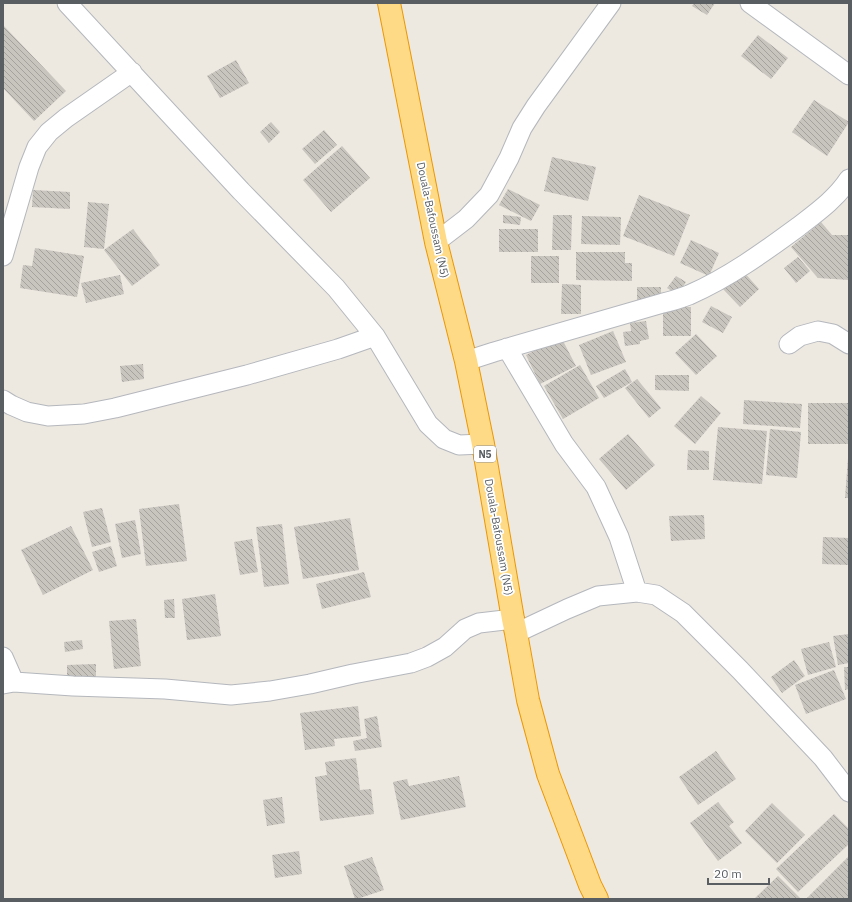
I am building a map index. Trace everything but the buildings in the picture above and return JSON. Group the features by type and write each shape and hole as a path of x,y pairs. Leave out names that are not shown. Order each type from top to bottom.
{"highway":[{"name":"Douala-Bafoussam (N5)","path":"389,3 436,242 466,361 483,444 528,700 548,774 590,885 597,899"}],"street":[{"path":"68,3 242,191 336,288 375,336 428,424 444,439 459,445 483,444"},
{"path":"436,242 466,219 489,195 509,158 522,128 536,106 611,3"},
{"path":"750,3 849,75"},
{"path":"3,256 29,167 37,147 49,132 66,118 132,72"},
{"path":"466,361 663,303 700,289 754,258 781,240 818,212 843,188 849,179"},
{"path":"789,344 800,336 818,331 833,334 849,344"},
{"path":"3,400 27,412 48,416 84,414 115,408 247,375 338,349 375,336"},
{"path":"507,348 564,444 596,487 619,537 637,592"},
{"path":"3,657 9,683 165,689 231,695 270,691 310,684 411,663 427,657 445,647 465,628 479,624 514,626 567,609 598,596 637,592 656,595 683,613 740,670 823,758 849,792"}]}
